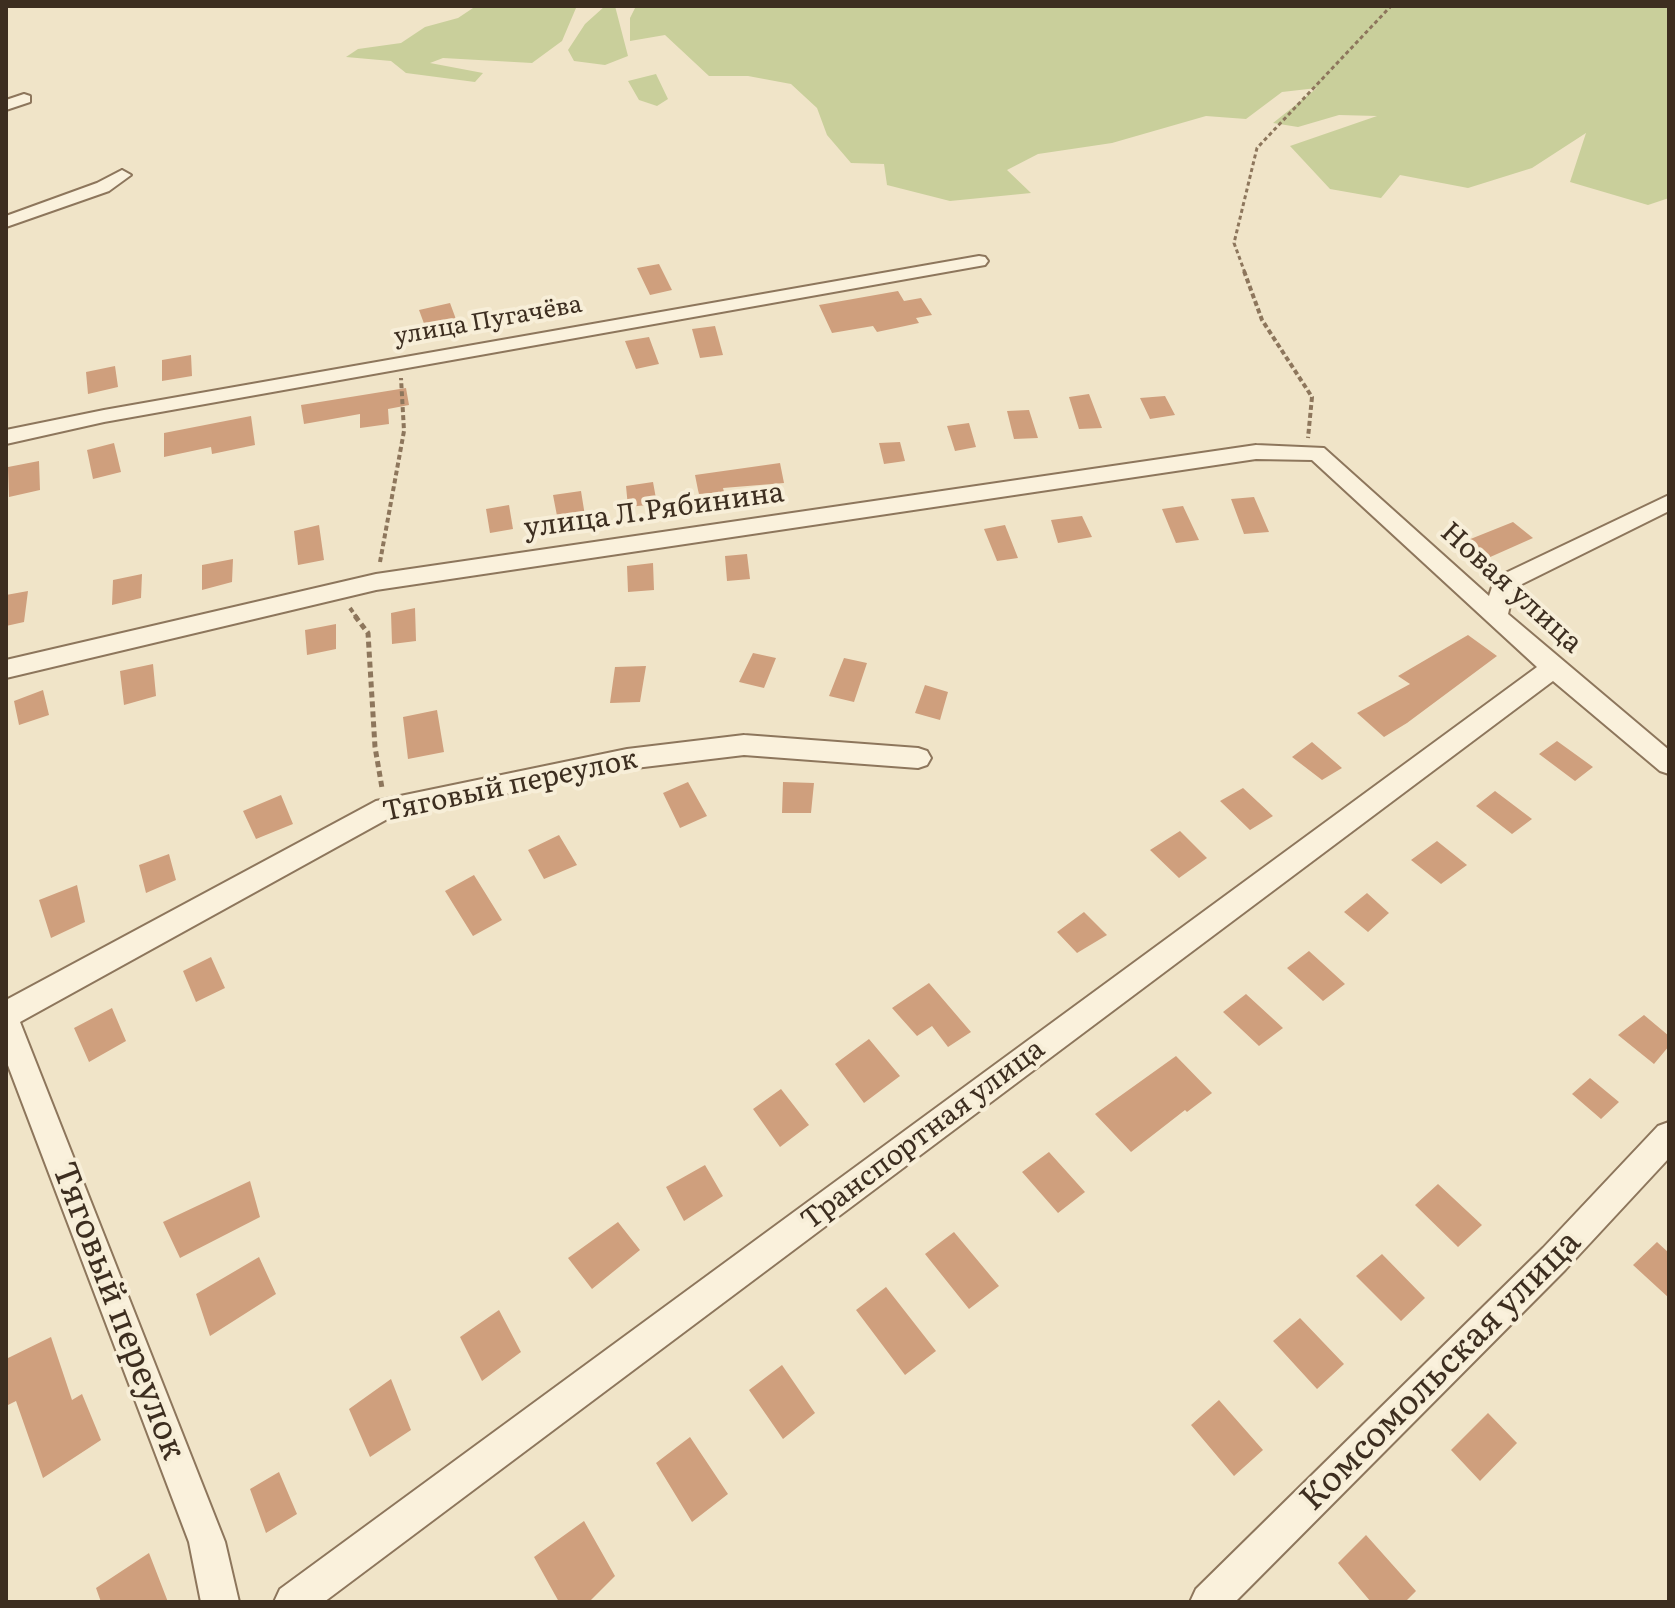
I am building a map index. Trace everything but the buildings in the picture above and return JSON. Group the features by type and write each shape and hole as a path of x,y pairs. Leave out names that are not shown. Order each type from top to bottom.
{"street":[{"path":"6,105 24,99"},
{"path":"6,222 91,192 122,175"},
{"name":"улица Пугачёва","path":"6,437 104,416 979,261"},
{"name":"улица Л.Рябинина","path":"6,669 376,582 1256,452 1312,452"},
{"name":"Новая улица","path":"1312,452 1553,668 1669,764"},
{"path":"1496,617 1503,584 1669,502"},
{"name":"Транспортная улица","path":"293,1602 1553,668"},
{"name":"Тяговый переулок","path":"6,1015 385,808 627,759 744,745 918,758"},
{"name":"Тяговый переулок","path":"6,1022 207,1542 220,1602"},
{"name":"Комсомольская улица","path":"1209,1602 1543,1270 1669,1136"}],"path":[{"path":"1312,452 1312,397 1262,320 1234,243 1257,148 1391,6"},
{"path":"376,582 404,431 401,363"},
{"path":"336,592 368,633 375,747 385,808"}],"green space":[{"path":"476,6 576,8 562,41 532,63 443,58 430,63 483,73 475,82 406,73 391,61 346,57 358,49 401,43 425,27 458,18"},
{"path":"605,6 615,6 628,56 605,65 574,61 568,50 585,24"},
{"path":"636,6 1669,6 1669,198 1648,205 1570,182 1586,133 1532,168 1468,188 1400,175 1381,198 1330,189 1290,146 1377,116 1339,115 1298,127 1273,123 1317,88 1282,92 1246,119 1206,116 1112,143 1038,154 1007,170 1031,193 950,201 887,185 884,164 851,163 827,135 817,108 791,84 748,76 709,76 665,35 630,41 630,18"},
{"path":"656,74 668,99 657,106 639,100 628,81"}]}
